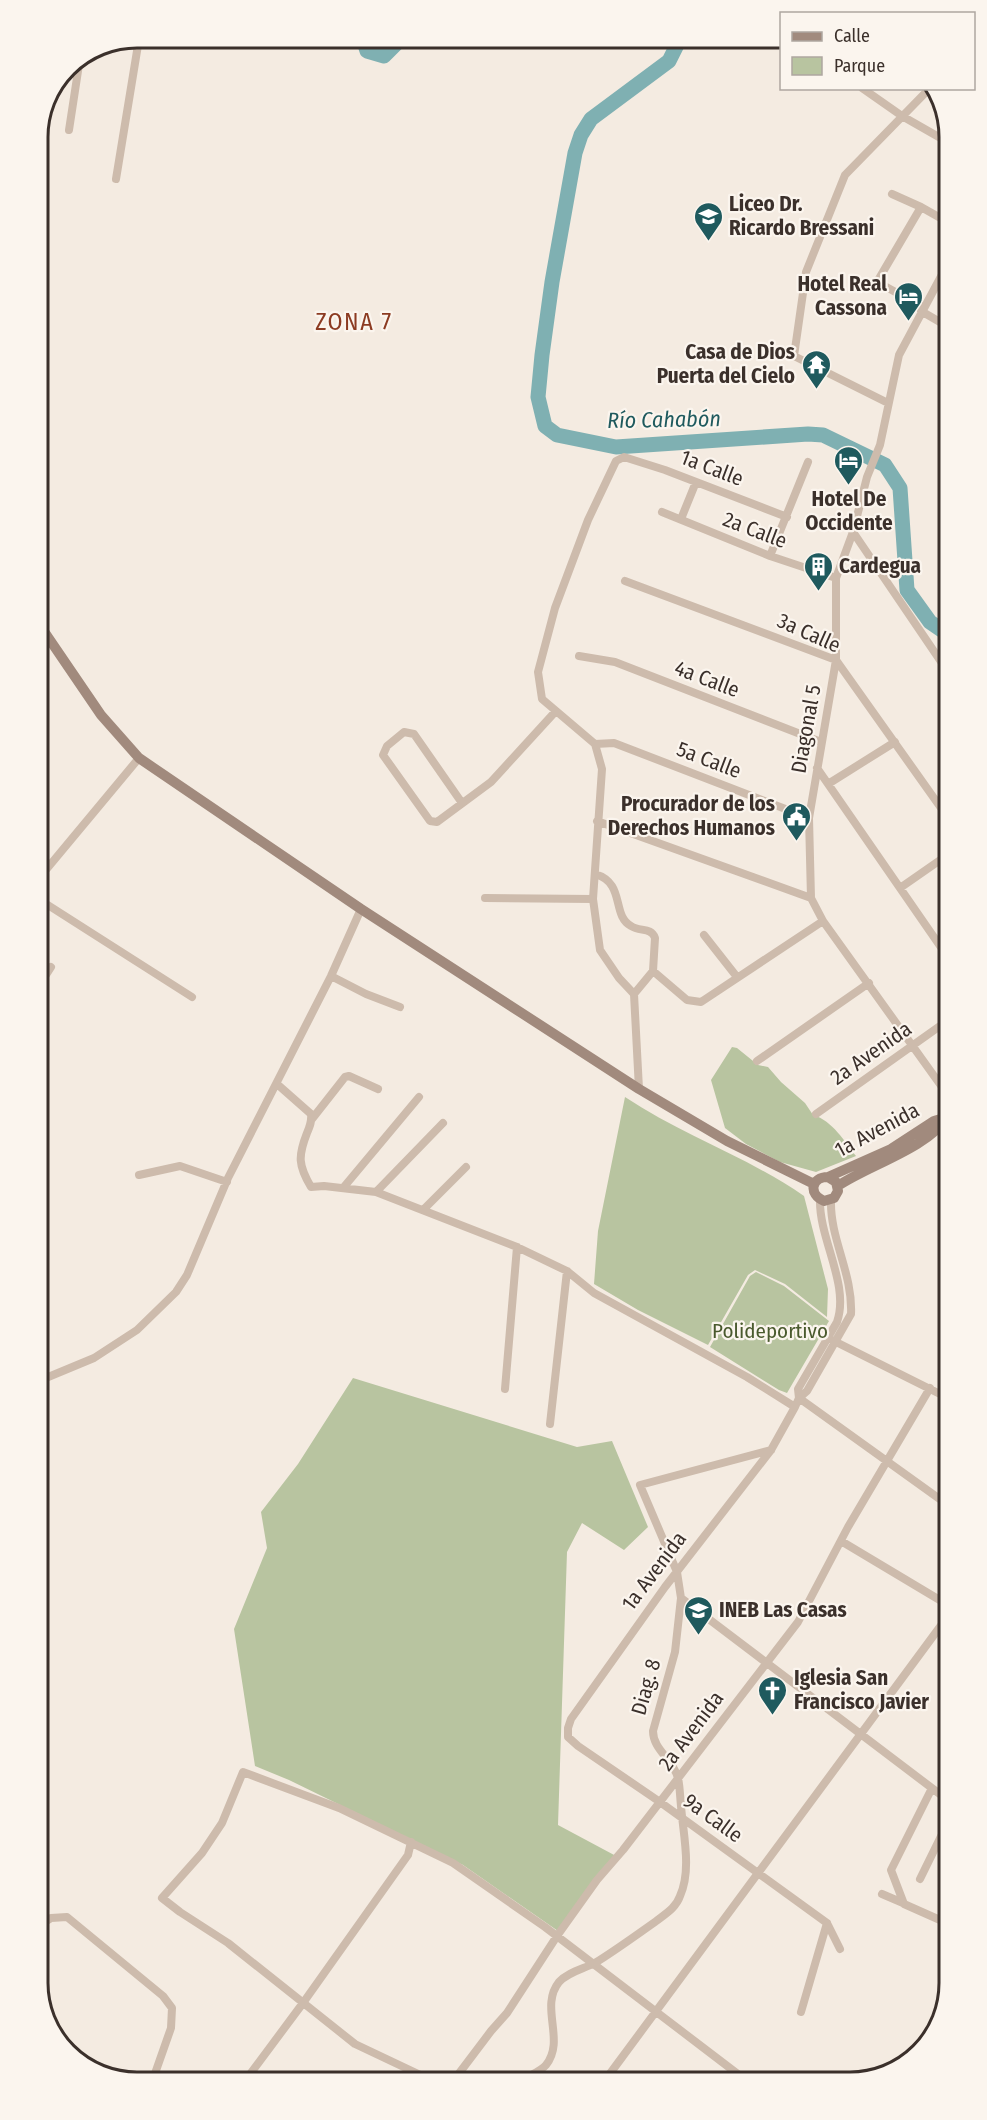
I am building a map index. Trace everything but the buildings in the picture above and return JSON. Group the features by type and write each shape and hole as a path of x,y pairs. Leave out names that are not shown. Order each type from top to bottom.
{"main road":[{"path":"48,637 101,715 139,758 361,909 639,1089 727,1141 814,1184"},
{"name":"1a Avenida","path":"828,1177 891,1149 939,1120"},
{"name":"1a Avenida","path":"838,1186 892,1158 939,1129"},
{"path":"828,1177 838,1186 837,1195 826,1200 814,1193 814,1184 820,1178 828,1177"}],"street":[{"path":"116,179 138,48"},
{"path":"69,130 78,71"},
{"path":"865,90 902,116 939,137"},
{"path":"888,403 794,356 806,272 845,175 926,92"},
{"path":"892,194 939,217"},
{"path":"921,207 877,284 939,321"},
{"name":"Diagonal 5","path":"939,279 899,355 880,445 867,477 853,532 836,578 836,660 809,818 811,898 823,921 939,1083"},
{"name":"1a Calle","path":"555,712 542,699 538,672 555,608 588,520 616,461 624,457 787,517"},
{"path":"770,556 808,462"},
{"path":"681,519 696,482"},
{"name":"2a Calle","path":"662,512 770,556 836,578"},
{"path":"853,532 939,659"},
{"name":"3a Calle","path":"625,581 836,660 939,805"},
{"name":"4a Calle","path":"579,656 615,662 821,742"},
{"path":"462,803 414,734 404,732 384,750 383,755 430,821 437,822 491,782 555,712 595,744 602,769 593,899 600,950 619,978 634,994 639,1089"},
{"path":"828,784 896,742"},
{"name":"5a Calle","path":"595,744 614,743 809,818"},
{"path":"48,867 139,758"},
{"path":"817,768 939,946"},
{"path":"597,821 811,898"},
{"path":"900,888 939,861"},
{"path":"595,874 608,879 614,889 623,918 631,926 654,934 653,971 634,994"},
{"path":"485,898 593,899"},
{"path":"48,905 192,997"},
{"path":"48,1377 94,1358 137,1330 176,1292 187,1275 227,1182 331,976 361,909"},
{"path":"653,971 687,1000 694,1003 701,1002 823,921"},
{"path":"704,935 737,977"},
{"path":"48,972 51,967"},
{"path":"331,976 366,994 400,1007"},
{"path":"756,1061 869,983"},
{"name":"2a Avenida","path":"816,1114 939,1027"},
{"path":"378,1089 349,1076 345,1077 312,1119 300,1153 301,1169 311,1187 376,1192 517,1247 567,1271 594,1293 747,1377 795,1407"},
{"path":"277,1084 307,1109 312,1119"},
{"path":"343,1188 419,1098"},
{"path":"376,1192 443,1123"},
{"path":"139,1175 180,1166 227,1182"},
{"path":"423,1210 466,1167"},
{"path":"826,1200 820,1215 840,1302 840,1311 832,1340"},
{"path":"826,1200 843,1256 852,1303 851,1314 832,1340"},
{"path":"505,1389 517,1247"},
{"path":"550,1424 567,1271"},
{"path":"832,1340 939,1393"},
{"name":"1a Avenida","path":"572,1719 677,1572 771,1450 799,1398 807,1391 832,1340"},
{"name":"2a Avenida","path":"460,2072 490,2031 507,2013 597,1880 798,1622 841,1541 930,1388"},
{"path":"799,1398 939,1498"},
{"name":"Diag. 8","path":"678,1778 670,1762 653,1740 653,1731 675,1652 681,1598 677,1572 640,1485 771,1450"},
{"path":"841,1541 939,1600"},
{"path":"681,1598 939,1793"},
{"path":"611,2072 939,1628"},
{"name":"9a Calle","path":"572,1719 568,1728 568,1737 578,1746 660,1802 827,1923 840,1949"},
{"path":"414,2072 355,2044 228,1942 162,1898 202,1853 222,1823 243,1772 339,1808 453,1863 557,1936 735,2072"},
{"path":"536,2072 546,2066 552,2053 554,2034 549,2005 552,1992 561,1980 624,1944 671,1910 680,1898 684,1884 685,1864 678,1778"},
{"path":"903,1903 891,1868 932,1788"},
{"path":"920,1879 939,1840"},
{"path":"252,2072 408,1855 411,1842"},
{"path":"882,1894 939,1919"},
{"path":"48,1920 67,1917 163,1995 172,2008 171,2028 156,2072"},
{"path":"801,2012 827,1923"}],"green space":[{"path":"732,1047 737,1048 758,1065 768,1067 805,1103 813,1115 832,1127 856,1156 816,1172 780,1162 746,1144 725,1128 711,1080"},
{"path":"625,1097 669,1123 760,1169 804,1196 828,1289 827,1317 785,1284 755,1270 748,1275 708,1345 638,1310 594,1284 598,1231"},
{"name":"Polideportivo","path":"756,1272 784,1286 829,1321 787,1393 710,1347 750,1276"},
{"path":"353,1378 577,1447 612,1441 648,1527 624,1550 582,1523 567,1552 558,1825 616,1856 558,1931 463,1865 289,1780 255,1766 234,1629 267,1548 261,1512 298,1464"}],"waterway":[{"name":"Río Cahabón","path":"366,48 367,51 384,56 392,48"},
{"name":"Río Cahabón","path":"676,48 669,61 591,119 581,135 575,153 552,282 542,355 538,397 545,426 557,435 616,447 808,434 823,435 885,465 900,488 907,590 930,622 939,628"}],"place":[{"name":"Liceo Dr. Ricardo Bressani","path":"708,242"},
{"name":"Hotel Real Cassona","path":"908,322"},
{"name":"Casa de Dios Puerta del Cielo","path":"816,390"},
{"name":"Hotel De Occidente","path":"849,486"},
{"name":"Cardegua","path":"818,592"},
{"name":"Procurador de los Derechos Humanos","path":"796,842"},
{"name":"INEB Las Casas","path":"698,1636"},
{"name":"Iglesia San Francisco Javier","path":"773,1716"}],"district":[{"name":"ZONA 7","path":"354,322"}]}
